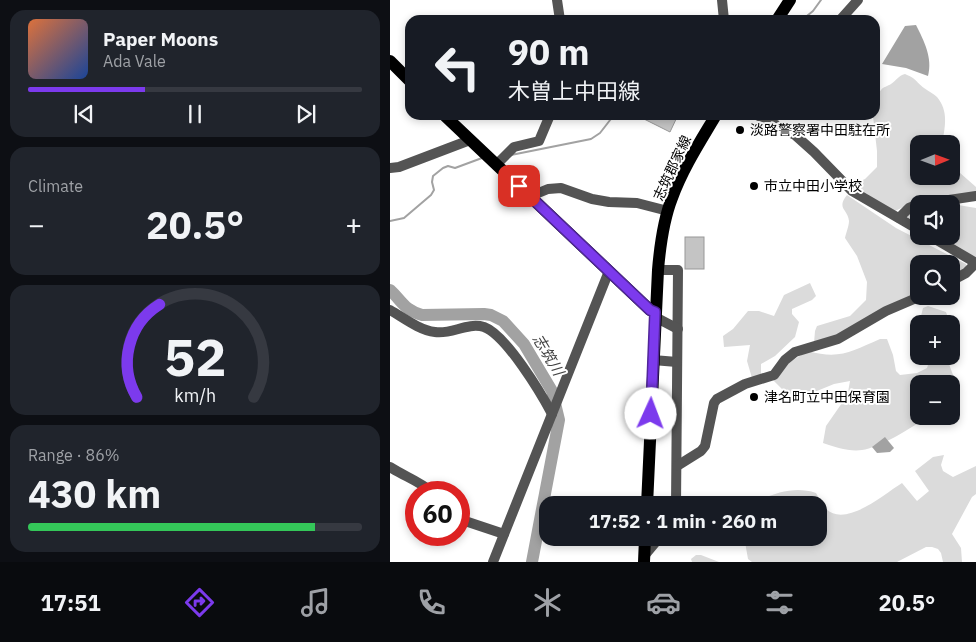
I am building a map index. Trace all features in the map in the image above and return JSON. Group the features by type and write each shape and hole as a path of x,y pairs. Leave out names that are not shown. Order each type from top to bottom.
{"main road":[{"path":"780,15 790,0"},
{"path":"390,61 405,76"},
{"path":"449,120 655,315"},
{"name":"志筑郡家線","path":"647,496 655,315 661,241 672,198 689,160 713,120"},
{"path":"644,559 645,546"}],"street":[{"path":"557,0 559,15"},
{"path":"722,0 724,15"},
{"path":"844,15 858,0"},
{"path":"496,164 514,147 539,141 548,120"},
{"path":"767,120 790,132 814,152 852,191 910,225"},
{"path":"390,168 398,167 470,140"},
{"path":"531,196 548,189 561,188 592,199 637,203 668,211"},
{"path":"960,198 976,196"},
{"path":"899,218 910,208"},
{"path":"945,245 976,263 960,276"},
{"path":"658,270 678,270 676,496"},
{"path":"493,562 609,271"},
{"path":"677,466 701,451 705,446 714,403 717,399 745,384 774,375 785,360 795,352 838,340 886,311 910,301"},
{"path":"390,310 424,329 435,332 472,326 489,330 505,342 552,413"},
{"path":"655,315 678,328"},
{"path":"653,360 678,362"},
{"path":"390,467 418,481"},
{"path":"470,523 504,534"},
{"path":"644,559 653,546"}],"shaded area":[{"path":"916,25 929,56 928,76 906,68 882,64 905,26"},
{"path":"905,74 914,79 937,97 945,114 944,135 910,135 910,185 960,185 960,173 976,187 976,192 959,195 910,195 910,204 895,211 849,186 865,179 877,167 873,120 880,120 880,91"},
{"path":"847,195 910,235 910,245 929,245 948,255 910,255 910,300 829,340 814,343 817,326 850,316 866,300 867,282 857,256 845,238 849,221 843,206"},
{"path":"960,205 976,208 976,259 952,245 960,245"},
{"path":"960,261 966,264 966,271 961,273"},
{"path":"810,283 816,296 812,300 792,309 792,314 799,322 795,337 775,356 761,364 761,375 752,378 747,361 750,345 724,347 723,336 733,329 748,311 759,311 774,316 784,295"},
{"path":"928,306 946,312 947,315 921,315 923,308"},
{"path":"880,339 887,339 896,371 900,375 917,373 927,368 928,365 949,365 953,375 910,375 910,425 915,425 869,448 852,450 837,448 823,443 826,426 848,392 850,381 834,384 812,393 796,395 785,392 773,380 788,363 808,351 829,355 846,353"},
{"path":"885,437 894,448 890,452 877,453 872,447"},
{"path":"944,455 941,465 943,471 953,477 976,466 976,494 972,497 952,534 961,548 962,562 943,562 941,553 938,549 932,547 926,547 897,562 752,562 748,559 746,546 827,546 827,510 834,514 854,512 902,483 917,501 929,491 915,471 933,457"},
{"path":"798,490 816,493 818,496 770,496 781,492"},
{"path":"696,555 719,562 692,562 691,559"}],"building":[{"path":"646,120 676,120 670,132"},
{"path":"685,237 704,237 704,269 685,269"}],"waterway":[{"path":"808,15 821,0"},
{"path":"511,155 591,139 600,133 610,120"},
{"path":"390,221 404,218 431,195 434,190 433,176 443,168 448,166 455,168 482,158"},
{"name":"志筑川","path":"390,290 407,308 422,315 484,314 503,321 524,344 552,391 559,420 532,562"}],"place":[{"name":"淡路警察署中田駐在所","path":"740,130"},
{"name":"市立中田小学校","path":"754,186"},
{"name":"津名町立中田保育園","path":"754,397"}],"route":[{"path":"519,186 650,310 655,312 651,414"}]}
